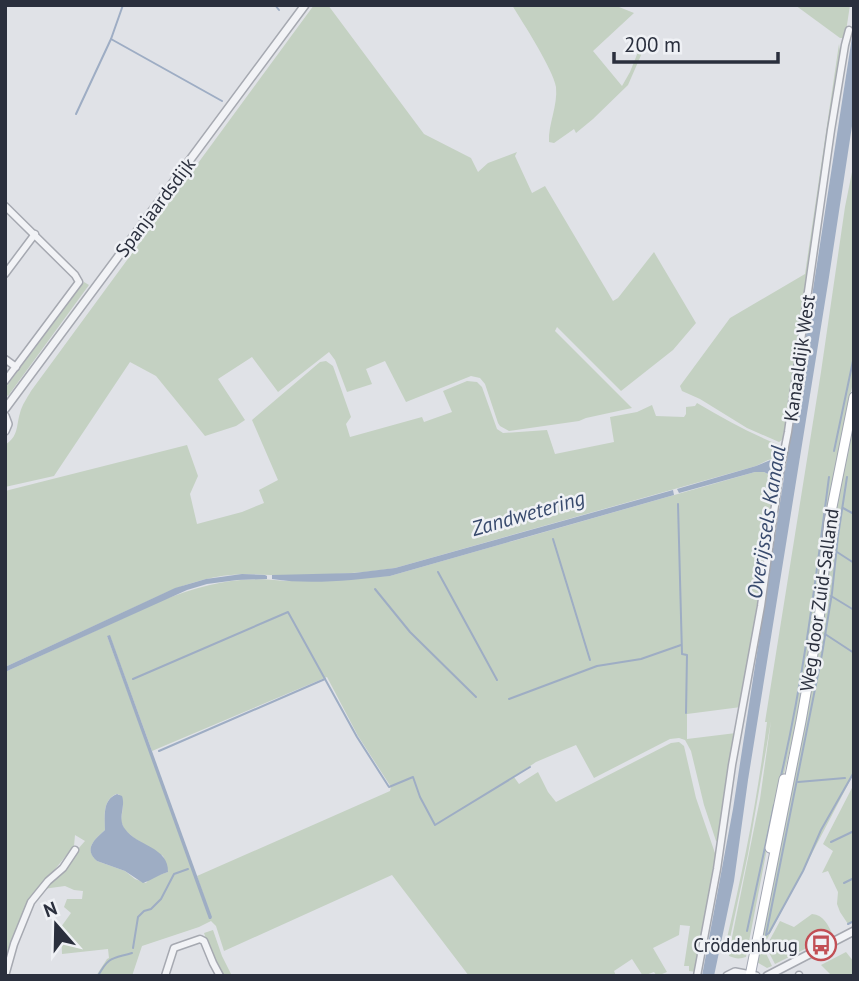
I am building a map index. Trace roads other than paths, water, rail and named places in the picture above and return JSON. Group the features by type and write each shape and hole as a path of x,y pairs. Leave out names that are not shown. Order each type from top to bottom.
{"main road":[{"name":"Weg door Zuid-Salland","path":"749,975 801,721 819,620 830,522 854,397"}],"street":[{"name":"Spanjaardsdijk","path":"5,409 304,5"},
{"name":"Kanaaldijk West","path":"697,976 761,606 833,117 849,30"},
{"path":"5,206 79,282 5,382"},
{"path":"5,274 35,234"},
{"path":"5,359 16,367"},
{"path":"5,416 8,424 5,431"},
{"path":"5,976 14,944 31,902 75,850"},
{"path":"767,976 854,931"},
{"path":"164,976 174,948 200,939 220,976"},
{"path":"727,976 733,972 749,975"}],"water":[{"path":"854,24 854,113 734,881 714,976 702,976 733,809 784,477 755,472 679,493 677,489 773,459 780,459 776,462 775,470 785,471"},
{"path":"673,490 674,495 390,576 316,582 272,579 272,575 354,573 395,568"},
{"path":"242,574 265,575 267,579 207,584 187,590 5,672 5,667 175,588 206,579"},
{"path":"110,635 212,917 211,919 107,636"},
{"path":"117,794 122,796 123,800 122,821 125,829 163,857 168,872 143,883 125,871 93,857 92,844 105,830 107,804"}],"waterway":[{"path":"76,114 111,39 123,5"},
{"path":"275,5 279,10"},
{"path":"111,39 222,101"},
{"path":"834,451 854,356"},
{"path":"781,776 803,664 829,477"},
{"path":"847,477 822,654 766,935 803,871 821,830 854,772"},
{"path":"678,504 682,654 687,655 686,713"},
{"path":"843,508 854,514"},
{"path":"553,539 590,660"},
{"path":"837,552 854,563"},
{"path":"438,572 497,680"},
{"path":"375,589 410,632 476,697"},
{"path":"831,596 854,610"},
{"path":"133,679 288,612 357,737 389,787 413,777 435,825 530,767"},
{"path":"825,634 854,653"},
{"path":"509,699 597,666 641,659 681,645"},
{"path":"159,751 325,679"},
{"path":"798,782 845,778"},
{"path":"747,931 774,805"},
{"path":"831,842 854,831"},
{"path":"133,948 138,917 161,899 174,874 188,869"},
{"path":"844,883 854,878"},
{"path":"848,924 854,921"},
{"path":"98,976 112,959 132,953"}],"place":[{"name":"Cröddenbrug","path":"821,945"}],"water label":[{"name":"Zandwetering","path":"528,513"},
{"name":"Overijssels Kanaal","path":"766,522"}]}
